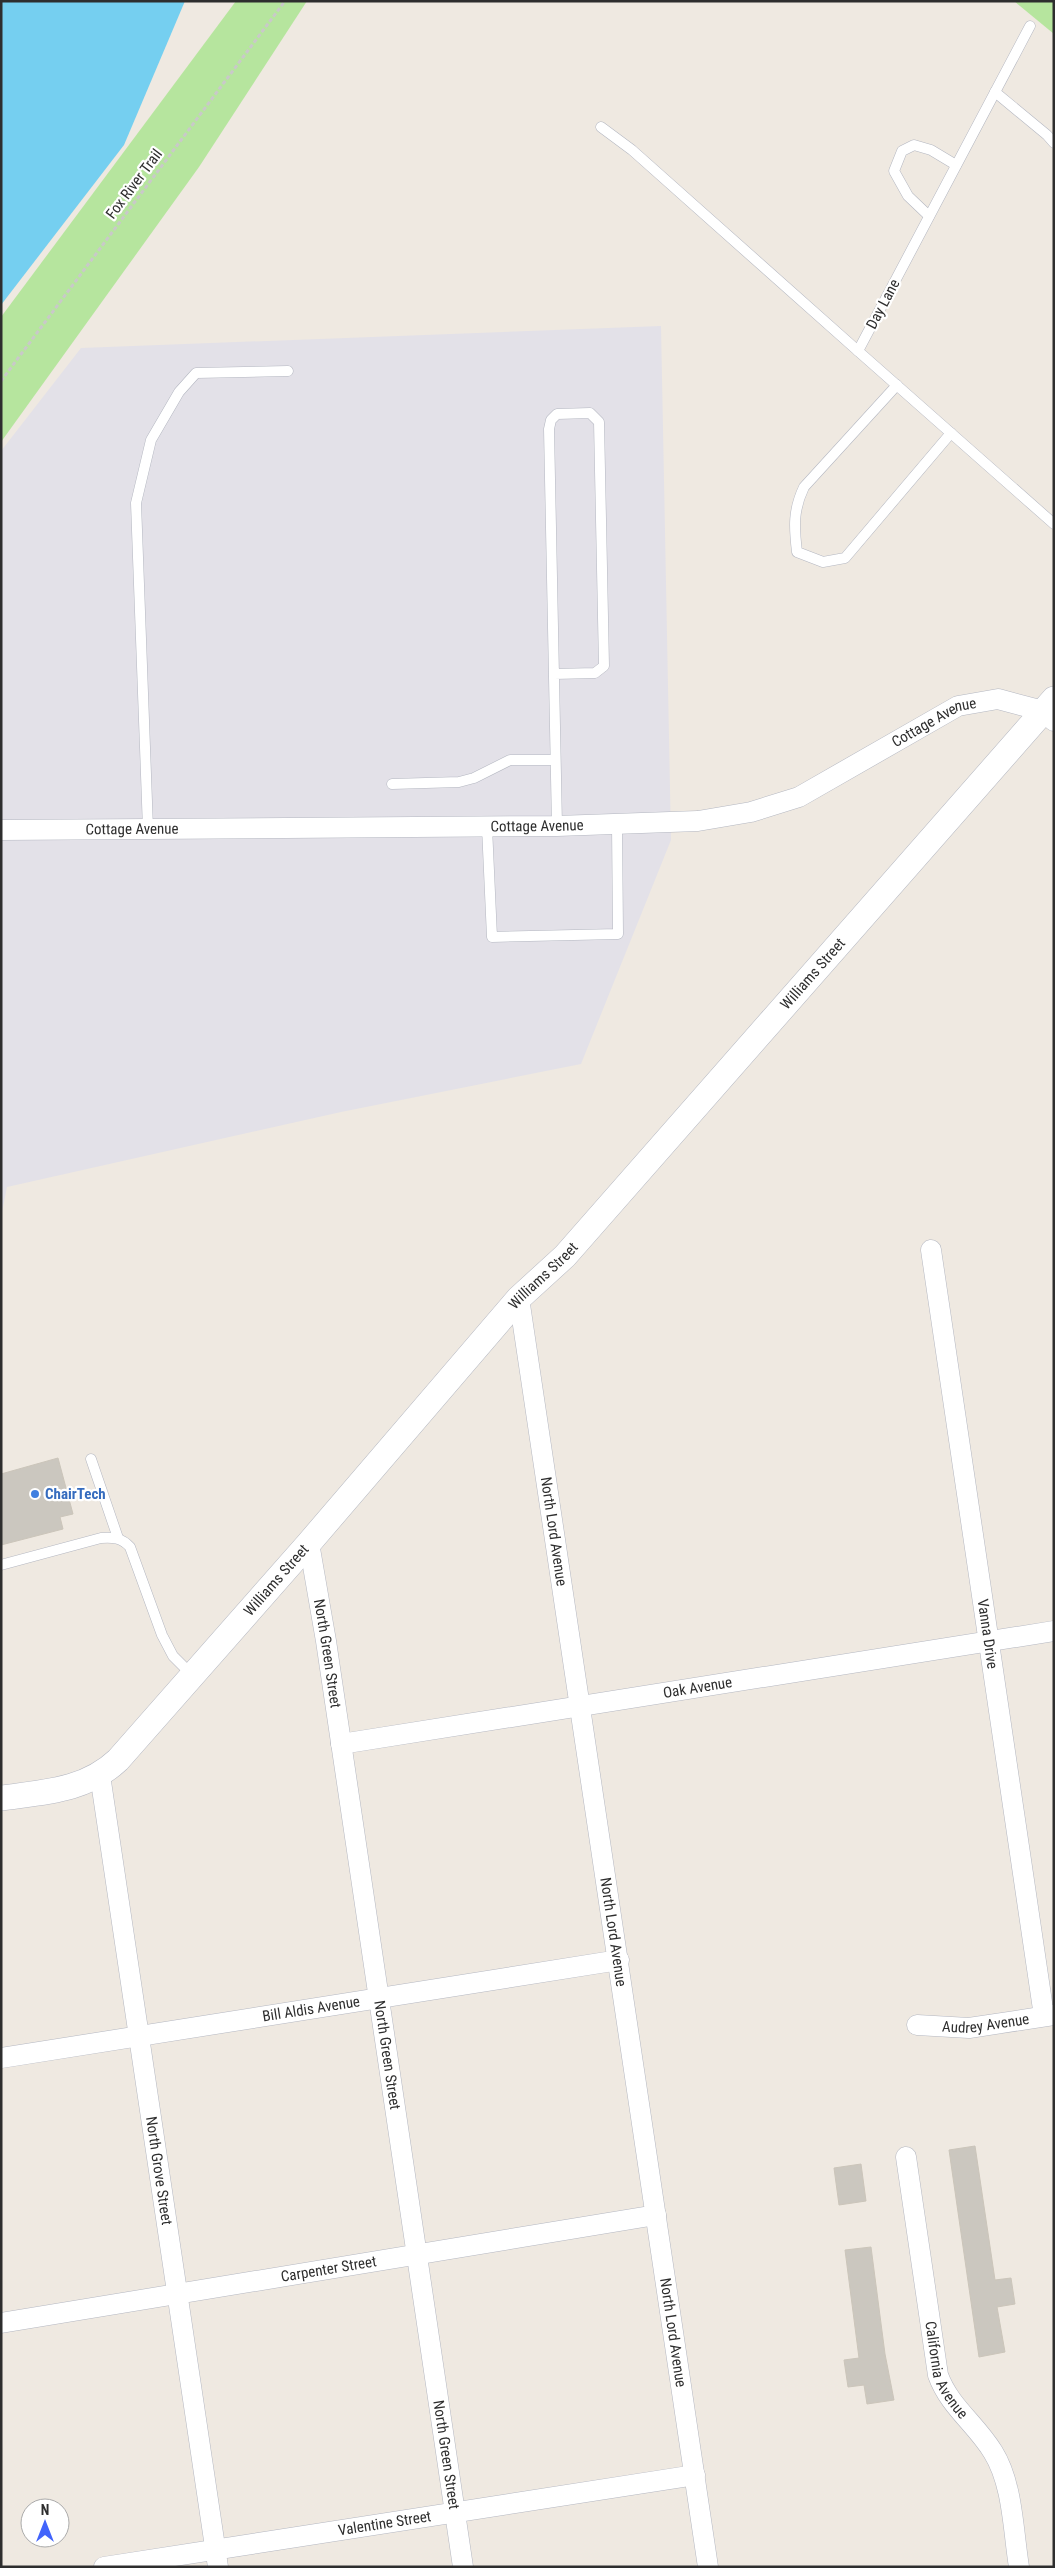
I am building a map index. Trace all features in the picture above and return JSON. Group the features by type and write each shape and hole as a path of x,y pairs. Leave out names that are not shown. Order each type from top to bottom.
{"street":[{"name":"Cottage Avenue","path":"1,830 487,827 617,825 698,821 742,814 799,797 958,706 998,698 1050,710"},
{"name":"Williams Street","path":"1,1798 66,1788 100,1775 118,1760 309,1543 519,1298 565,1256 1050,710"},
{"name":"Vanna Drive","path":"931,1250 1049,2016"},
{"name":"North Lord Avenue","path":"519,1298 708,2567"},
{"name":"North Green Street","path":"309,1543 341,1744 462,2567"},
{"name":"Oak Avenue","path":"341,1744 1054,1631"},
{"name":"North Grove Street","path":"100,1775 216,2558"},
{"name":"Bill Aldis Avenue","path":"1,2058 619,1960"},
{"name":"Audrey Avenue","path":"917,2025 969,2028 1049,2016"},
{"name":"California Avenue","path":"906,2157 938,2375 952,2402 992,2449 1000,2464 1006,2480 1019,2567"},
{"name":"Carpenter Street","path":"1,2323 656,2215"},
{"name":"Valentine Street","path":"104,2567 216,2558 455,2513 695,2476"}],"lane":[{"name":"Day Lane","path":"858,351 1030,26"},
{"path":"995,92 1048,135 1054,143"},
{"path":"601,127 632,150 1054,524"},
{"path":"929,216 908,196 894,170 902,151 914,145 931,150 956,166"},
{"path":"148,829 136,502 151,440 179,392 196,373 288,371"},
{"path":"897,385 804,487 796,504 794,519 797,552 823,562 845,558 951,433"},
{"path":"554,674 595,673 604,666 599,422 590,414 557,414 551,420 549,429 557,826"},
{"path":"392,784 458,782 474,778 510,760 556,760"},
{"path":"487,827 492,937 618,934 617,825"},
{"path":"91,1459 118,1538 130,1547 162,1635 173,1656 193,1675"},
{"path":"1,1565 102,1538 118,1538"}],"path":[{"name":"Fox River Trail","path":"1,381 285,1"}],"shaded area":[{"path":"661,326 671,840 581,1064 341,1112 7,1187 1,1217 1,451 81,348"}],"green space":[{"path":"236,1 307,1 199,167 1,442 1,317"},
{"path":"1014,1 1054,1 1054,34"}],"water":[{"path":"1,1 185,1 124,145 1,305"}],"building":[{"name":"ChairTech","path":"58,1458 73,1514 60,1517 63,1529 1,1545 1,1474"},
{"path":"975,2146 995,2280 1011,2278 1015,2304 997,2307 1005,2352 979,2357 949,2150"},
{"path":"861,2164 866,2201 839,2205 834,2168"},
{"path":"871,2247 885,2354 894,2400 867,2404 864,2385 848,2387 844,2360 859,2358 845,2250"}],"place":[{"name":"ChairTech","path":"35,1494"}]}
